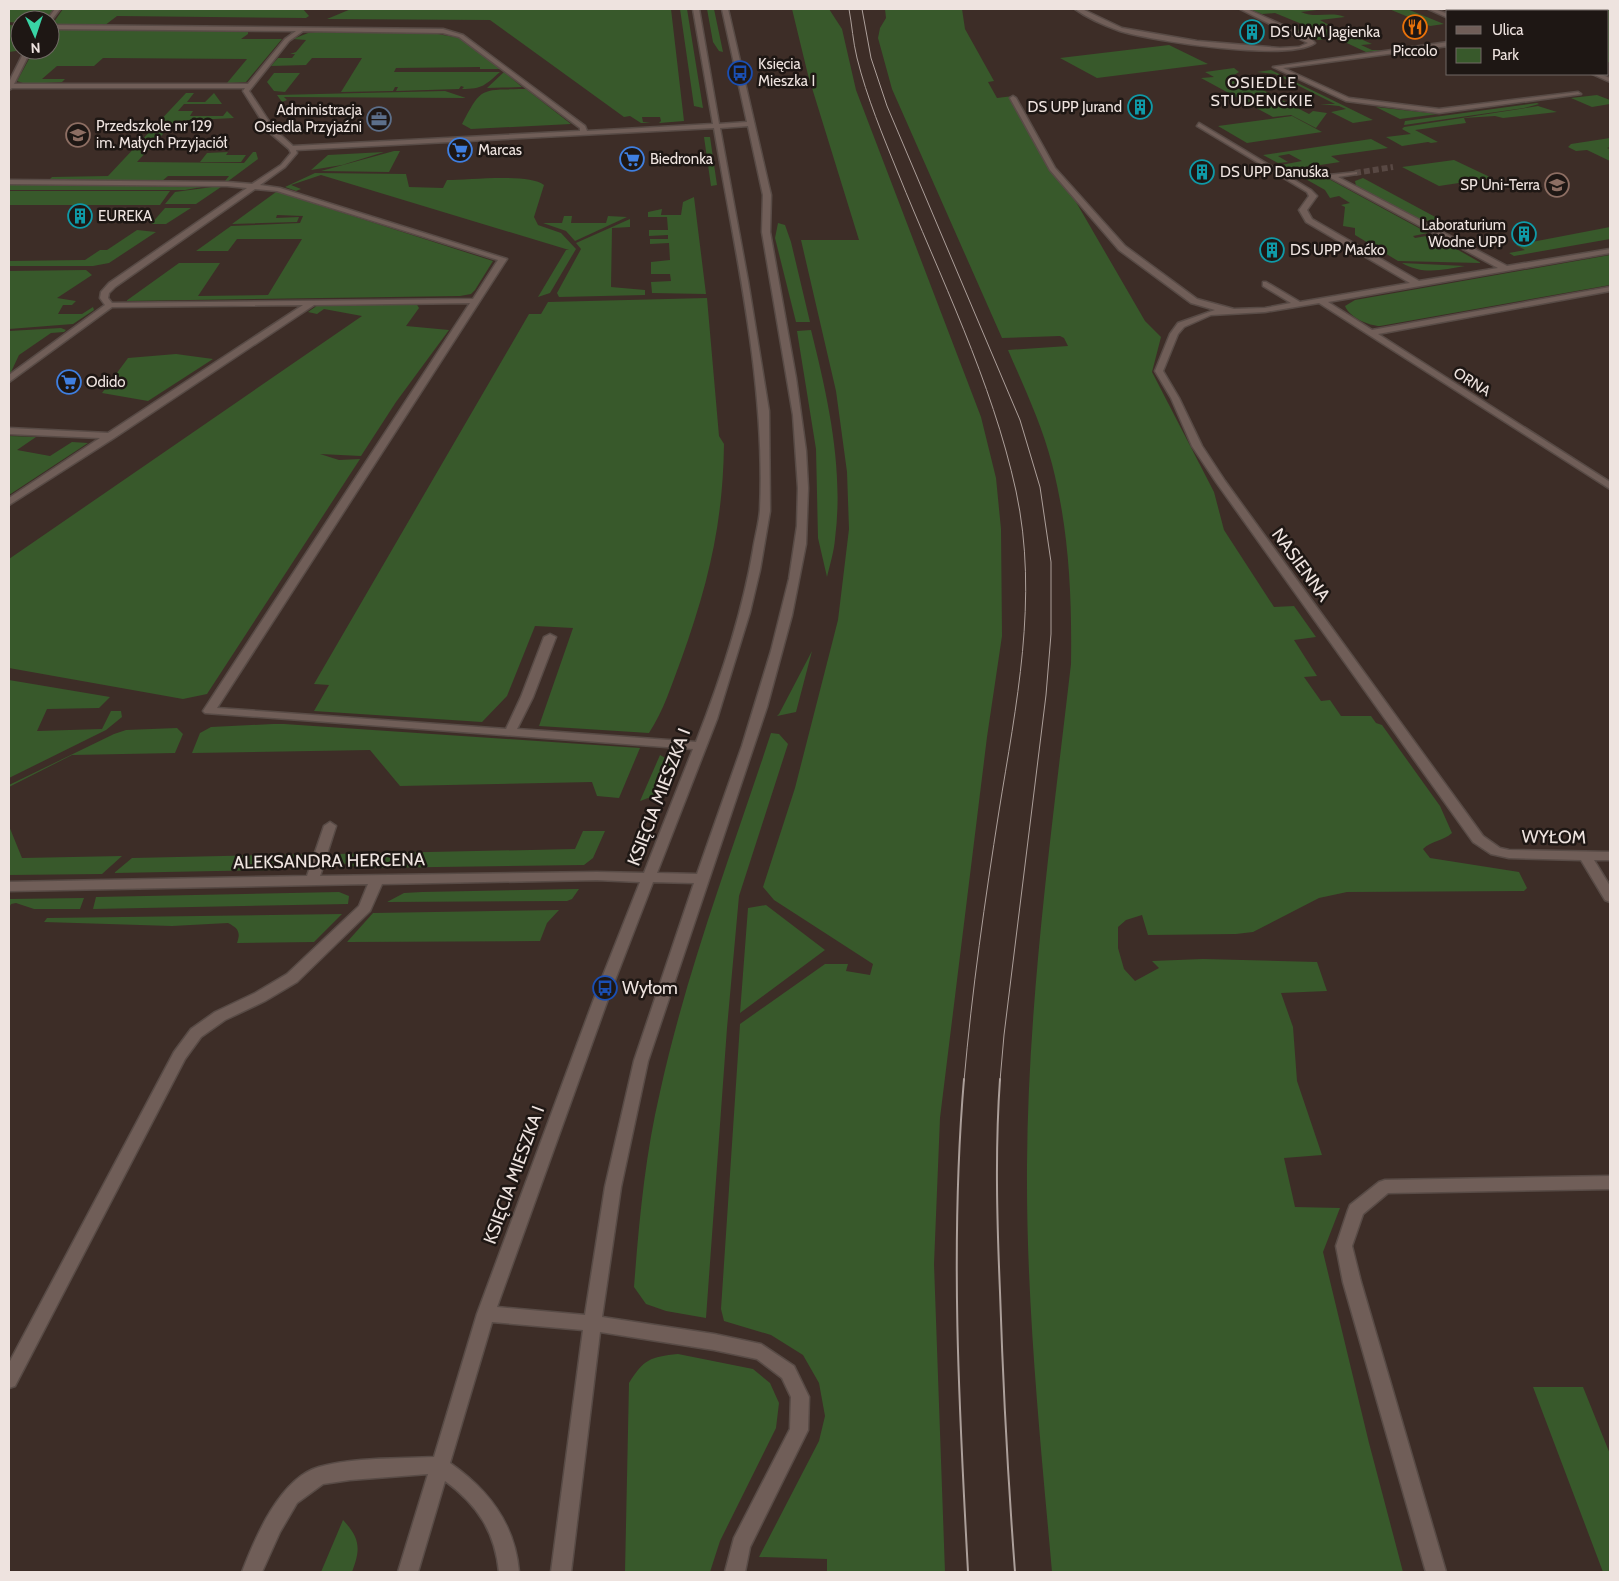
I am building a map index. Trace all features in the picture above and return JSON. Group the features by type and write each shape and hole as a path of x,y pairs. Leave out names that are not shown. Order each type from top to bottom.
{"street":[{"name":"KSIĘCIA MIESZKA I","path":"408,1572 438,1465 486,1314 604,988 650,878 700,746 745,612 755,570 765,503 764,411 696,9"},
{"path":"561,1572 592,1323 608,1214 624,1129 642,1057 768,685 791,595 802,529 802,453 799,416 766,232 767,195 725,9"},
{"path":"1078,9 1120,29 1132,32 1274,51 1301,49 1312,44 1307,38 1243,9"},
{"path":"1431,9 1446,15"},
{"path":"60,27 443,31 461,36 583,127 584,132"},
{"path":"301,30 287,40 246,91 278,140 292,148 751,124"},
{"path":"1446,44 1276,66 1348,100 1439,111 1578,94"},
{"path":"23,60 10,87 250,86"},
{"path":"1598,75 1610,80"},
{"name":"NASIENNA","path":"1013,98 1052,170 1122,248 1185,296 1216,308 1234,311"},
{"path":"1199,125 1310,190 1312,198 1303,210 1304,215 1309,220 1416,283"},
{"path":"110,305 104,298 105,292 112,285 292,158 294,153 292,148"},
{"path":"1355,173 1331,176 1504,268"},
{"path":"9,182 227,184 278,189 504,259 209,711 700,746"},
{"name":"NASIENNA","path":"1496,851 1478,839 1255,531 1197,446 1175,398 1159,371 1174,334 1181,325 1210,313 1253,311 1298,304 1610,250"},
{"path":"1266,284 1298,304"},
{"path":"1369,333 1610,289"},
{"name":"ORNA","path":"1320,300 1610,486"},
{"path":"9,380 110,305 476,301"},
{"path":"9,502 313,302"},
{"path":"9,431 111,436"},
{"path":"510,732 527,697 550,637"},
{"path":"312,880 330,826"},
{"name":"WYŁOM","path":"1496,851 1530,856 1610,856"},
{"path":"1586,857 1610,897"},
{"name":"ALEKSANDRA HERCENA","path":"9,886 597,876 701,879"},
{"path":"9,1380 179,1056 196,1033 220,1016 260,997 292,978 365,908 377,879"},
{"path":"1436,1572 1354,1292 1344,1246 1356,1210 1385,1187 1610,1182"},
{"path":"486,1314 592,1323 714,1342 761,1352 788,1372 800,1397 799,1430 741,1544 735,1572"},
{"path":"252,1572 273,1525 290,1497 319,1476 350,1471 438,1465 466,1485 493,1517 507,1552 508,1572"}],"green space":[{"path":"9,9 54,9 10,10 9,22"},
{"path":"63,9 303,9 309,16 306,18 117,16 104,26 60,25 60,13"},
{"path":"351,9 671,9 684,121 659,123 661,121 660,117 642,117 643,122 651,123 641,123 630,116 624,117 490,20 327,19"},
{"path":"680,9 687,9 703,108 694,106"},
{"path":"707,9 714,9 723,52 719,51 713,42"},
{"path":"792,9 829,9 842,29 856,90 981,417 996,478 1001,529 1002,636 987,737 940,1118 934,1264 945,1572 827,1572 827,1559 759,1557 819,1441 825,1416 819,1383 803,1355 771,1335 724,1321 721,1309 740,1024 825,964 848,964 846,971 870,975 873,964 774,900 763,887 795,788 838,620 849,529 847,472 836,391 801,240 859,240 808,75"},
{"path":"885,9 962,9 965,29 994,81 988,82 997,98 1013,96 1024,119 1065,183 1145,321 1161,337 1152,372 1214,492 1224,530 1274,607 1294,606 1316,637 1294,640 1317,676 1304,677 1321,701 1330,700 1341,716 1371,716 1376,723 1382,725 1440,806 1452,833 1423,849 1430,858 1519,872 1527,888 1524,891 1347,892 1319,898 1253,932 1236,934 1148,935 1142,915 1126,920 1118,927 1118,948 1124,969 1135,981 1159,968 1152,961 1203,959 1317,962 1327,991 1281,993 1293,1027 1297,1081 1322,1155 1284,1158 1295,1207 1340,1208 1323,1252 1369,1443 1403,1572 1052,1572 1031,1318 1027,1216 1028,1103 1042,914 1071,664 1071,613 1066,538 1058,489 1048,449 1038,421 1008,350 1068,346 1064,338 1060,336 1002,338 892,89 878,38 880,28 886,18"},
{"path":"1249,9 1325,9 1301,12 1312,15 1339,15 1345,17 1320,20 1329,25 1320,26 1344,37 1354,36 1372,44 1361,45 1372,50 1387,50 1366,52 1336,38 1318,40 1296,30 1309,27 1275,13 1262,14"},
{"path":"1389,9 1407,9 1444,24 1430,26"},
{"path":"1472,9 1610,9 1610,63 1609,10"},
{"path":"9,25 10,52 9,52"},
{"path":"60,29 248,31 248,34 241,39 282,39 246,82 227,83 247,59 103,58 94,66 57,66 42,79 65,79 62,82 26,84 17,81 29,60 60,60"},
{"path":"308,33 432,33 460,38 500,69 480,69 480,67 396,68 394,72 500,72 487,83 475,88 462,89 464,87 461,86 459,89 396,91 398,87 395,87 393,91 341,92 362,58 312,58 306,65 271,66 278,58 292,58 295,54 290,54 296,52 306,40 293,39"},
{"path":"1169,45 1208,64 1097,78 1060,58"},
{"path":"1234,68 1239,72 1234,75 1309,114 1313,111 1327,113 1316,128 1291,115 1273,117 1201,78 1214,77 1205,72"},
{"path":"1271,70 1373,120 1353,123 1331,112 1346,109 1339,106 1320,104 1335,104 1275,74 1257,72"},
{"path":"504,72 522,87 487,88"},
{"path":"274,73 300,73 285,92 274,91 267,82"},
{"path":"526,89 571,124 471,129 462,124 473,103 483,93 496,90"},
{"path":"445,91 466,98 284,97 287,100 282,102 277,95"},
{"path":"186,93 194,93 187,102 205,102 214,93 222,104 184,104 178,111 193,111 190,116 223,116 227,111 234,118 175,121 137,162 244,163 253,152 256,152 258,159 227,182 225,181 229,176 168,176 162,181 50,179 52,177 108,176"},
{"path":"1597,95 1610,100 1610,104 1592,107 1571,98"},
{"path":"1539,104 1524,108 1404,125 1405,121"},
{"path":"1538,106 1557,112 1503,118 1495,116 1464,118 1466,123 1415,130 1438,142 1402,146 1386,137 1411,134 1402,129 1404,127"},
{"path":"1376,107 1438,114 1400,119"},
{"path":"1292,116 1322,132 1247,143 1218,126"},
{"path":"704,137 710,137 717,185 711,186"},
{"path":"1610,138 1610,147 1607,148 1610,149 1610,161 1587,150 1576,151 1568,147 1571,144"},
{"path":"1371,139 1388,148 1331,156 1340,162 1307,167 1428,233 1413,236 1415,238 1432,235 1481,263 1398,261 1355,235 1355,228 1343,226 1345,207 1341,205 1350,203 1339,196 1330,198 1325,190 1281,165 1302,161 1289,154 1278,156 1288,162 1278,163 1263,155"},
{"path":"400,151 389,172 321,171"},
{"path":"228,152 226,155 246,155 241,162 200,162 207,153"},
{"path":"384,152 342,165 311,170 328,155"},
{"path":"1454,160 1492,178 1439,186 1402,167"},
{"path":"315,173 406,174 409,187 443,188 447,180 513,178 536,181 544,185 534,217 538,225 561,233 576,249 550,293 538,297 566,250 569,250 321,175 291,185 301,189 296,191 285,187"},
{"path":"1363,178 1439,219 1436,220 1440,222 1420,220 1356,186 1355,181"},
{"path":"9,184 202,187 185,190 9,190"},
{"path":"221,187 196,204 165,204 175,192"},
{"path":"9,191 170,191 160,205 9,205"},
{"path":"276,192 493,261 475,290 471,294 460,296 126,301 179,263 220,263 198,296 268,295 302,239 237,239 228,251 196,251 231,226 300,223 303,216 277,215 276,218 299,217 297,222 232,224"},
{"path":"694,197 706,294 652,293 651,282 671,281 670,274 651,274 651,262 670,260 669,243 650,244 650,239 668,239 668,235 649,236 649,230 668,230 667,217 648,217 648,212 662,209 661,215 681,215 683,202"},
{"path":"165,208 191,208 166,224 151,224"},
{"path":"564,216 572,216 571,223 606,223 608,216 627,217 575,241 566,231 543,223 562,223"},
{"path":"630,219 630,227 612,228 611,287 645,290 645,295 559,297 557,293 581,249 576,243"},
{"path":"778,223 785,225 791,242 810,322 796,322 775,238"},
{"path":"1610,227 1610,239 1514,256 1509,253 1525,250 1516,245"},
{"path":"137,230 156,232 109,263 93,266 9,266 9,261 85,260 100,250 107,250"},
{"path":"1610,255 1610,285 1380,326 1360,320 1351,314 1345,306 1355,300"},
{"path":"1402,263 1465,266 1441,270 1425,270"},
{"path":"86,270 92,275 57,298 76,301 72,305 63,305 58,314 82,314 93,307 94,310 73,324 9,329 9,271"},
{"path":"707,298 719,436 724,444 721,501 712,554 691,632 667,698 649,733 539,726 573,628 535,626 507,696 482,722 314,711 329,685 314,684 529,314 541,314 548,302"},
{"path":"416,303 419,308 406,326 449,330 396,402 361,456 320,454 339,460 360,459 207,694 183,699 9,668 9,559 362,316 324,309 317,314 308,312 318,305"},
{"path":"61,328 66,330 64,332 51,333 19,355 11,372 9,372 9,331"},
{"path":"811,330 833,434 836,460 837,513 834,549 827,577 818,538 816,449 797,331"},
{"path":"176,354 213,359 148,401 102,393 128,358"},
{"path":"9,436 36,437 17,450 50,456 72,442 88,443 9,495"},
{"path":"812,651 796,712 777,716 779,714"},
{"path":"9,680 110,697 99,708 47,709 37,731 102,729 111,711 121,711 122,717 106,730 9,778"},
{"path":"273,724 640,748 619,798 597,796 592,782 400,786 370,750 192,753 200,733 211,727"},
{"path":"177,728 183,734 175,753 72,755 9,787 9,785 114,734 126,730"},
{"path":"771,733 779,734 788,744 739,896 727,1028 706,1318 666,1311 646,1304 634,1287 640,1214 650,1140 683,1001"},
{"path":"660,755 671,761 672,776 660,792 640,801"},
{"path":"9,826 22,858 122,856 102,874 9,875"},
{"path":"583,831 605,831 593,858 584,865 366,868 349,866 336,859 336,854 575,849"},
{"path":"307,854 294,865 274,870 114,873 132,858"},
{"path":"579,889 572,899 567,901 387,902 404,893"},
{"path":"339,892 349,896 348,904 93,909 96,897"},
{"path":"84,898 80,909 34,909 16,903 11,904 9,908 9,899"},
{"path":"766,905 825,950 740,1013 748,908"},
{"path":"559,910 547,923 540,941 347,942 373,913"},
{"path":"342,914 314,942 237,943 238,931 228,923 172,926 44,922 47,918"},
{"path":"678,1354 753,1369 770,1383 779,1403 776,1428 720,1541 710,1572 625,1572 629,1383 644,1364 654,1358"},
{"path":"1533,1387 1583,1387 1610,1454 1610,1572 1603,1572"},
{"path":"343,1520 356,1538 358,1550 352,1572 321,1572"}],"tunnel":[{"path":"1355,173 1393,167"}],"tram line":[{"path":"849,9 854,46 870,102 964,330 993,410 1006,450 1023,531 1025,611 1018,691 979,945 964,1081"},
{"path":"862,9 871,58 887,106 1020,420 1040,487 1051,562 1051,634 1046,695 1000,1081"},
{"path":"964,1079 957,1202 957,1326 968,1572"},
{"path":"1000,1079 997,1159 998,1239 1006,1432 1015,1572"}],"place":[{"name":"Piccolo","path":"1415,27"},
{"name":"DS UAM Jagienka","path":"1252,32"},
{"name":"Księcia Mieszka I","path":"740,73"},
{"name":"DS UPP Jurand","path":"1140,107"},
{"name":"Administracja Osiedla Przyjaźni","path":"379,119"},
{"name":"Przedszkole nr 129 im. Małych Przyjaciół","path":"78,135"},
{"name":"Marcas","path":"460,150"},
{"name":"Biedronka","path":"632,159"},
{"name":"DS UPP Danuśka","path":"1202,172"},
{"name":"SP Uni-Terra","path":"1557,185"},
{"name":"EUREKA","path":"80,216"},
{"name":"Laboraturium Wodne UPP","path":"1524,234"},
{"name":"DS UPP Maćko","path":"1272,250"},
{"name":"Odido","path":"69,382"},
{"name":"Wyłom","path":"605,988"}],"district":[{"name":"OSIEDLE STUDENCKIE","path":"1262,91"}]}
